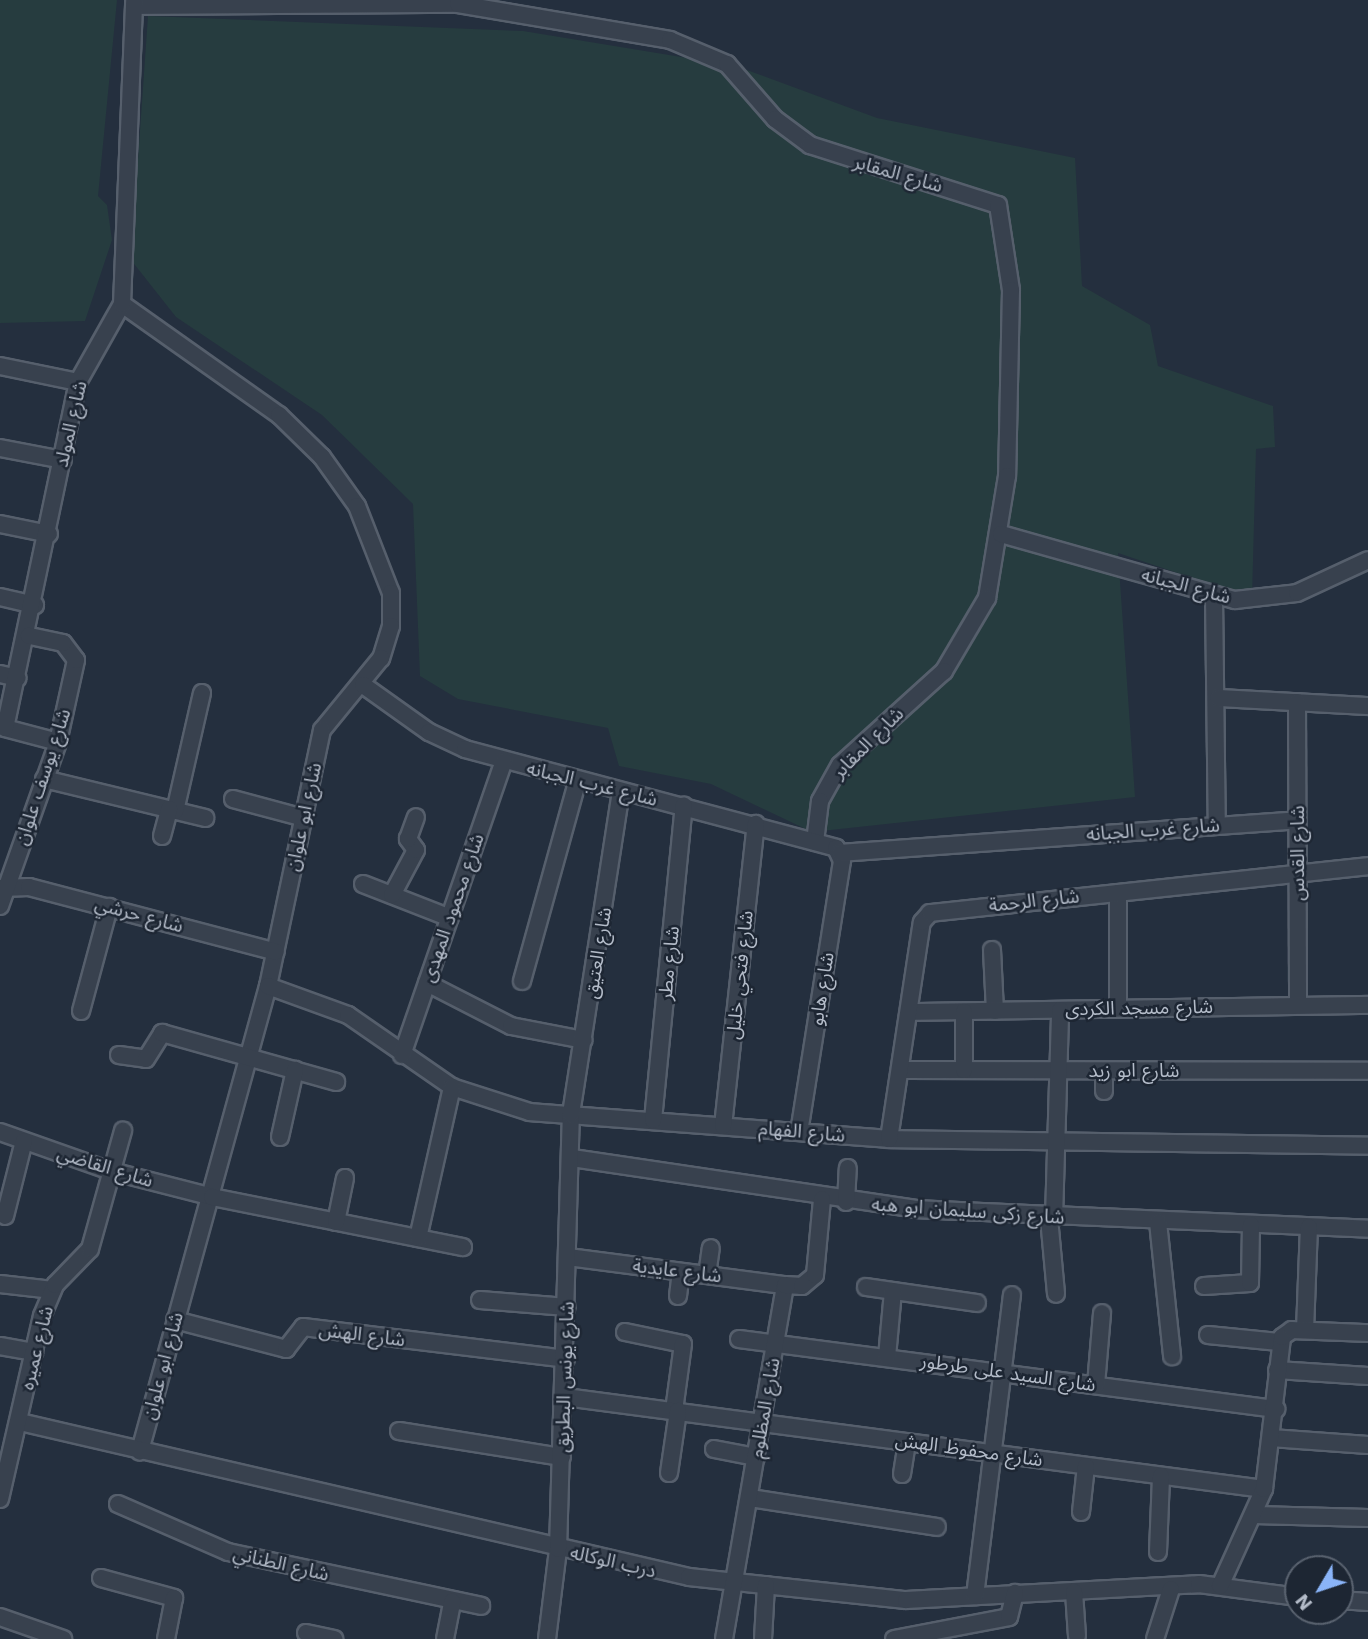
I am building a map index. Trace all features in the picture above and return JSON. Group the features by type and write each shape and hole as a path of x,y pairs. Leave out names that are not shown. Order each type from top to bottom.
{"street":[{"name":"شارع المولد","path":"58,742 5,727 29,636 78,382 122,304 134,3"},
{"name":"شارع المقابر","path":"134,3 458,4 670,40 727,64 775,120 819,150 991,200 1005,219 1011,290 1001,534 986,598 962,649 840,765 821,801 815,842"},
{"name":"شارع ابو علوان","path":"122,304 279,415 322,457 357,506 391,593 391,626 363,685 322,730 268,986 212,1197 139,1452"},
{"path":"0,366 78,382"},
{"path":"0,448 63,460"},
{"path":"0,524 49,534"},
{"name":"شارع الجبانه","path":"1001,534 1214,596 1277,599 1368,560"},
{"path":"1214,596 1218,698 1217,826"},
{"path":"0,597 35,605"},
{"name":"شارع يوسف علوان","path":"0,906 3,887 58,742 74,655 63,643 29,636"},
{"path":"0,674 18,678"},
{"name":"شارع غرب الجبانه","path":"363,685 429,732 504,761 577,783 757,824 838,851 1297,820"},
{"path":"162,836 172,810 202,693"},
{"path":"1218,698 1368,706"},
{"name":"شارع القدس","path":"1297,702 1298,1005"},
{"name":"شارع محمود المهدى","path":"402,1055 504,761"},
{"path":"44,779 205,818"},
{"path":"522,981 577,783"},
{"name":"شارع العتيق","path":"571,1114 621,792"},
{"path":"233,799 304,818"},
{"name":"شارع مطر","path":"653,1120 684,806"},
{"path":"392,895 416,850 408,839 416,817"},
{"name":"شارع فتحي خليل","path":"723,1126 757,824"},
{"name":"شارع هابو","path":"799,1132 838,851"},
{"name":"شارع الرحمة","path":"889,1139 922,922 930,913 1118,892 1298,878 1368,866"},
{"path":"363,884 450,918"},
{"name":"شارع حرشي","path":"3,887 109,907 276,952"},
{"path":"1118,892 1118,1008"},
{"path":"81,1011 109,907"},
{"path":"992,950 995,1011"},
{"path":"427,983 500,1022 584,1040"},
{"name":"شارع الفهام","path":"268,986 348,1015 402,1055 452,1087 489,1103 571,1114 889,1139 1368,1146"},
{"name":"شارع مسجد الكردى","path":"910,1012 1368,1005"},
{"path":"1056,1294 1052,1218 1060,1010"},
{"path":"964,1012 964,1070"},
{"path":"119,1055 146,1059 162,1032 336,1082"},
{"path":"280,1137 295,1070"},
{"name":"شارع ابو زيد","path":"900,1070 1368,1071"},
{"path":"1104,1071 1104,1091"},
{"path":"418,1238 452,1087"},
{"name":"شارع يونس البطريق","path":"547,1639 558,1549 565,1397 571,1114"},
{"name":"شارع عميره","path":"0,1499 4,1464 20,1422 34,1352 53,1290 90,1249 122,1131"},
{"name":"شارع القاضي","path":"0,1132 111,1171 212,1197 463,1247"},
{"path":"5,1216 24,1141"},
{"name":"شارع زكى سليمان ابو هبه","path":"572,1158 846,1202 1052,1218 1368,1228"},
{"path":"846,1202 848,1168"},
{"path":"335,1222 345,1178"},
{"path":"785,1285 802,1286 815,1275 822,1199"},
{"path":"1158,1222 1172,1356"},
{"path":"1204,1286 1250,1283 1251,1225"},
{"path":"1305,1331 1310,1227"},
{"path":"707,1275 711,1248"},
{"name":"شارع عايدية","path":"568,1257 785,1285"},
{"path":"678,1296 681,1272"},
{"path":"0,1284 53,1290"},
{"name":"شارع المظلوم","path":"724,1639 785,1285"},
{"path":"866,1287 977,1303"},
{"path":"887,1357 893,1292"},
{"path":"975,1596 1012,1294"},
{"path":"480,1300 567,1307"},
{"path":"1096,1385 1102,1313"},
{"name":"شارع الهش","path":"175,1320 286,1349 303,1328 566,1359"},
{"path":"1220,1586 1255,1515 1264,1489 1276,1409 1279,1342 1292,1330 1368,1333"},
{"path":"625,1332 683,1344 669,1473"},
{"path":"1209,1335 1279,1342"},
{"name":"شارع السيد على طرطور","path":"739,1339 1276,1409"},
{"path":"0,1346 34,1352"},
{"path":"1277,1370 1368,1376"},
{"name":"شارع محفوظ الهش","path":"565,1397 1264,1489"},
{"name":"درب الوكاله","path":"20,1422 645,1570 906,1601 1015,1593 1220,1586 1284,1596"},
{"path":"399,1431 562,1457"},
{"path":"1272,1438 1368,1445"},
{"path":"902,1474 907,1442"},
{"path":"714,1449 756,1457"},
{"path":"1081,1512 1086,1466"},
{"path":"1158,1552 1161,1476"},
{"path":"750,1498 937,1527"},
{"name":"شارع الطناني","path":"118,1504 228,1552 452,1602 481,1606"},
{"path":"1255,1515 1368,1518"},
{"path":"101,1578 174,1598 166,1639"},
{"path":"762,1639 766,1585"},
{"path":"1155,1639 1171,1589"},
{"path":"1074,1592 1077,1636"},
{"path":"894,1639 1009,1617 1015,1593"},
{"path":"445,1639 452,1602"},
{"path":"0,1617 63,1639"},
{"path":"306,1633 334,1639"}],"green space":[{"path":"0,0 117,0 98,196 107,205 112,240 85,321 0,323"},
{"path":"148,16 523,31 736,66 877,118 1075,158 1082,286 1150,325 1158,366 1273,406 1275,447 1256,449 1252,598 1118,553 1135,797 812,832 711,784 619,766 608,728 458,699 420,676 413,504 322,415 176,317 131,260"}]}
